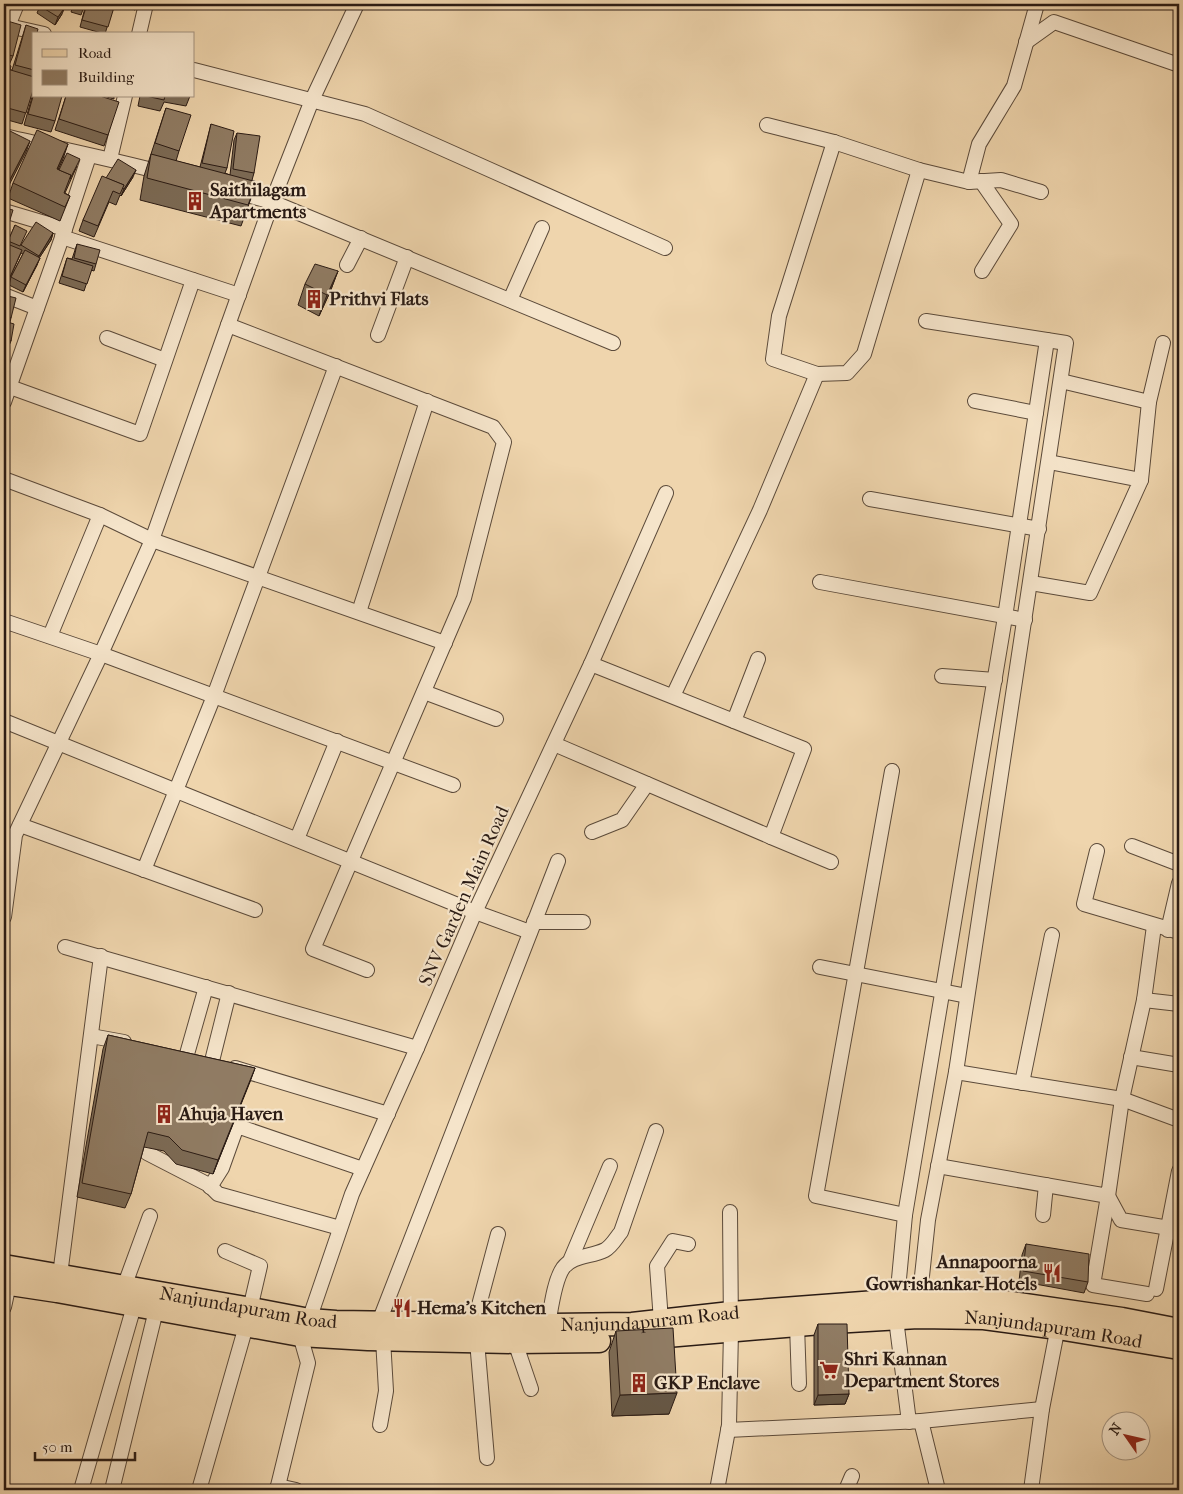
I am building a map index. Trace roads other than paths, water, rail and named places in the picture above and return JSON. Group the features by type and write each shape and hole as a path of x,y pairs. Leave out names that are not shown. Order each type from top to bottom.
{"main road":[{"name":"Nanjundapuram Road","path":"6,1278 60,1275 129,1296 158,1302 304,1327 381,1331 476,1332 548,1325 632,1324 662,1321 797,1325 977,1298 1179,1348"},
{"name":"Nanjundapuram Road","path":"6,1278 57,1291 129,1296"},
{"name":"Nanjundapuram Road","path":"476,1332 515,1342 620,1340 731,1322 908,1308"},
{"name":"Nanjundapuram Road","path":"1060,1319 1122,1319 1179,1330"}],"street":[{"path":"17,4 6,25 36,32"},
{"path":"139,32 146,4"},
{"path":"4,917 15,835 101,654 152,540 272,202 312,100 357,4"},
{"path":"982,272 1011,224 975,182 979,144 1014,86 1037,4"},
{"path":"1026,42 1054,22 1179,65"},
{"path":"195,70 365,114 665,248"},
{"path":"110,158 125,98"},
{"path":"767,125 834,142 920,170 975,182 1001,180 1041,192"},
{"path":"4,136 89,156 110,158 177,176"},
{"path":"834,142 779,316 773,359 817,374 847,373 864,354 920,170"},
{"path":"4,402 89,156"},
{"path":"215,186 272,202 613,343"},
{"path":"4,211 239,295"},
{"path":"510,300 542,228"},
{"path":"347,265 361,238"},
{"path":"378,335 407,257"},
{"path":"10,387 140,434 193,280"},
{"path":"4,295 37,308"},
{"path":"908,1308 928,1220 956,1072 1066,343 926,320"},
{"path":"228,325 492,427 504,442 464,598 313,949 367,970"},
{"path":"107,338 165,360"},
{"path":"938,1490 915,1422 905,1215 1006,617 1047,340"},
{"path":"1031,583 1090,593 1141,480 1149,402 1163,343"},
{"path":"144,870 259,577 336,366"},
{"path":"673,696 760,510 817,374"},
{"path":"1061,381 1149,402"},
{"path":"359,612 428,401"},
{"path":"975,401 1036,413"},
{"path":"1049,462 1141,480"},
{"path":"4,479 100,515 152,540 445,643"},
{"name":"SNV Garden Main Road","path":"304,1327 352,1194 475,912 554,744 666,493"},
{"path":"870,499 1039,529"},
{"path":"50,636 100,515"},
{"path":"820,582 1025,620"},
{"path":"4,621 101,654 453,785"},
{"path":"734,721 758,659"},
{"path":"590,664 804,749 771,837"},
{"path":"942,676 995,680"},
{"path":"424,692 496,719"},
{"path":"4,721 475,912 532,927 583,922"},
{"path":"296,839 337,742"},
{"path":"554,744 831,862"},
{"path":"892,771 816,1196 905,1215"},
{"path":"592,832 622,820 647,784"},
{"path":"20,825 255,910"},
{"path":"1132,846 1179,864"},
{"path":"1097,851 1084,904 1167,929"},
{"path":"380,1425 386,1391 381,1331 558,861"},
{"path":"1179,883 1167,929 1144,1000 1122,1099 1093,1285 1152,1292 1169,1228 1179,1171"},
{"path":"1022,1082 1052,935"},
{"path":"65,947 417,1048"},
{"path":"60,1275 101,956"},
{"path":"820,967 967,996"},
{"path":"206,987 182,1053 388,1114"},
{"path":"212,1061 229,993"},
{"path":"1144,1000 1179,1004"},
{"path":"91,1036 139,1045"},
{"path":"1131,1057 1179,1065"},
{"path":"956,1072 1122,1099 1179,1120"},
{"path":"210,1187 222,1168 237,1126 364,1169"},
{"path":"570,1261 605,1250 621,1232 656,1131"},
{"path":"148,1152 210,1187 218,1194 340,1228"},
{"path":"548,1325 559,1276 570,1261 610,1166"},
{"path":"938,1166 1108,1196"},
{"path":"1043,1215 1046,1185"},
{"path":"1108,1196 1121,1220 1169,1228"},
{"path":"717,1490 728,1430 731,1322 730,1212"},
{"path":"81,1490 150,1216"},
{"path":"487,1458 476,1332 498,1234"},
{"path":"662,1321 657,1266 673,1242 688,1244"},
{"path":"199,1490 248,1317 260,1266 225,1251"},
{"path":"4,1307 6,1278"},
{"path":"112,1490 158,1302"},
{"path":"1031,1490 1042,1409 1060,1319"},
{"path":"797,1325 799,1384"},
{"path":"296,1490 277,1488 308,1363 304,1327"},
{"path":"515,1342 531,1389"},
{"path":"728,1430 915,1422 1042,1409"},
{"path":"846,1490 852,1476"}],"place":[{"name":"Saithilagam Apartments","path":"195,201"},
{"name":"Prithvi Flats","path":"314,299"},
{"name":"Ahuja Haven","path":"164,1114"},
{"name":"Annapoorna Gowrishankar Hotels","path":"1052,1273"},
{"name":"Hema's Kitchen","path":"402,1308"},
{"name":"Shri Kannan Department Stores","path":"829,1370"},
{"name":"GKP Enclave","path":"639,1383"}]}
